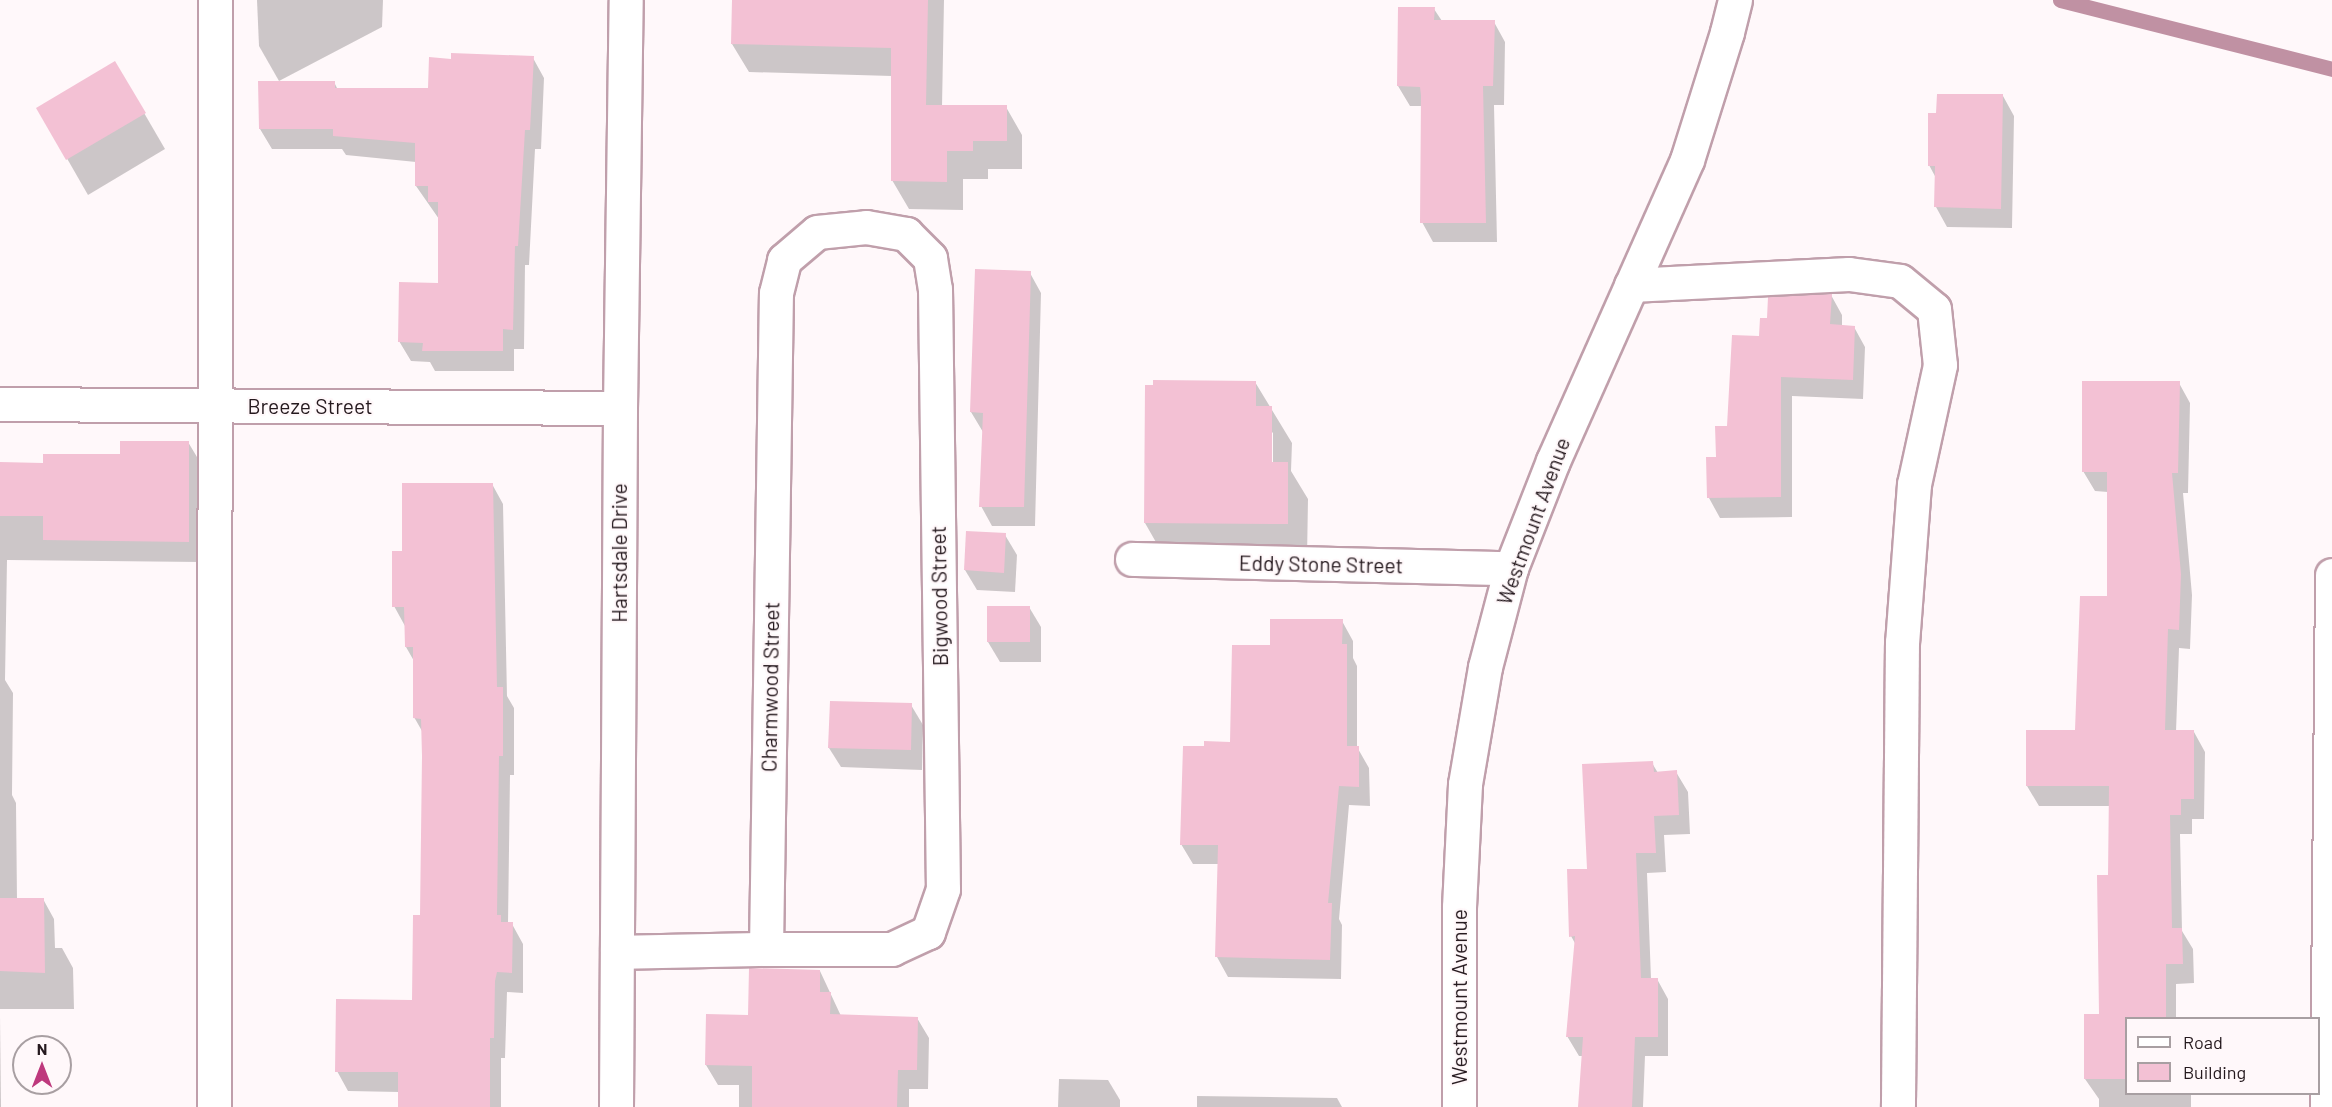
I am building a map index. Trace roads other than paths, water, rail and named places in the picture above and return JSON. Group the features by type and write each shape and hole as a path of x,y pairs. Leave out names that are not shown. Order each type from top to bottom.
{"street":[{"path":"214,1107 215,0"},
{"name":"Hartsdale Drive","path":"616,1107 620,408 626,0"},
{"name":"Westmount Avenue","path":"1459,1107 1458,907 1465,784 1485,667 1511,568 1553,461 1687,160 1727,33 1735,0"},
{"name":"Bigwood Street","path":"765,949 892,949 928,932 943,889 935,289 930,258 906,234 866,227 817,232 784,260"},
{"name":"Charmwood Street","path":"765,949 776,293 784,260"},
{"path":"1631,285 1849,274 1900,281 1934,309 1940,365 1914,484 1902,642 1899,1107"},
{"name":"Breeze Street","path":"0,404 620,408"},
{"name":"Eddy Stone Street","path":"1132,559 1511,568"},
{"path":"2327,1107 2332,574"},
{"path":"617,952 765,949"}],"waterway":[{"path":"2060,0 2332,69"}]}
